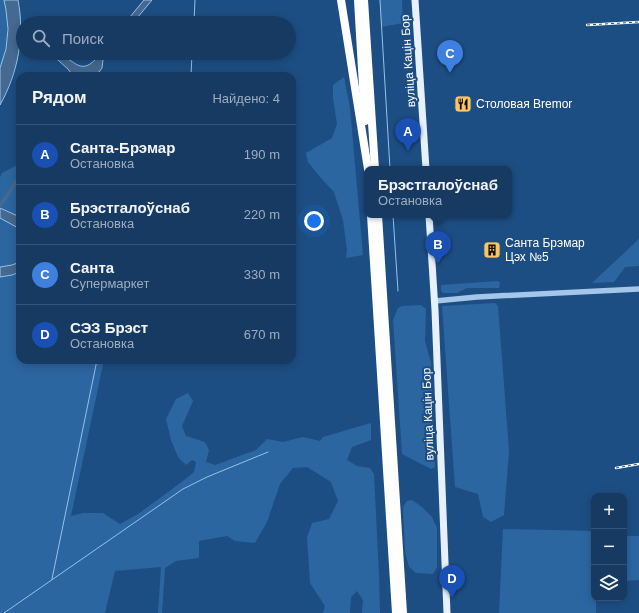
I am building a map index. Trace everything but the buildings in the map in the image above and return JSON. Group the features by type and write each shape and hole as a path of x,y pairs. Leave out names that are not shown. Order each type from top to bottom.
{"highway":[{"path":"341,0 368,166"},
{"path":"358,0 368,166"},
{"path":"364,0 375,166"},
{"path":"371,218 395,611"},
{"path":"378,218 403,613"}],"main road":[{"name":"вуліца Кацін Бор","path":"415,0 426,166"},
{"name":"вуліца Кацін Бор","path":"429,218 435,301 447,613"}],"street":[{"path":"435,301 639,289"}],"shaded area":[{"path":"0,0 5,1 8,27 7,43 0,68"},
{"path":"4,0 18,0 20,16 16,16 17,60 11,80 0,105 0,68 6,49 8,29"},
{"path":"144,0 152,0 139,16 131,16"},
{"path":"380,0 402,0 403,23 381,27"},
{"path":"58,60 70,60 81,66 87,66 95,60 103,60 102,68 99,72 70,72"},
{"path":"344,77 350,108 363,255 346,258 347,250 343,220 334,192 308,162 306,153 332,138 337,124 333,98 333,85"},
{"path":"16,166 16,215 0,208 0,177 2,173"},
{"path":"0,208 16,215 16,227 0,218"},
{"path":"0,218 16,227 16,264 0,267"},
{"path":"639,239 639,266 625,267 614,282 592,283"},
{"path":"16,264 16,274 0,277 0,267"},
{"path":"16,273 16,364 103,364 71,516 83,513 103,513 120,524 138,514 194,472 196,462 192,460 186,465 178,457 171,440 166,419 176,399 188,393 193,401 182,426 186,436 205,442 209,450 206,462 215,465 256,450 267,439 283,442 303,437 320,441 323,437 371,423 371,440 352,447 347,460 357,466 370,468 374,474 380,613 362,613 363,600 357,591 351,597 350,613 323,613 325,606 310,583 307,537 312,523 329,519 338,501 331,482 307,467 293,468 280,484 267,522 255,543 235,541 227,536 199,541 199,558 176,561 165,568 162,613 158,613 161,567 115,571 105,613 0,613 0,277"},
{"path":"498,281 500,283 499,288 467,288 457,293 443,293 441,290 441,285"},
{"path":"495,303 498,306 509,451 504,515 491,522 483,517 478,494 455,487 442,306"},
{"path":"421,305 426,309 425,341 431,363 435,467 431,469 402,454 393,320 398,308 402,306"},
{"path":"412,500 432,517 437,528 437,567 433,574 416,573 409,567 405,552 403,507 407,501"},
{"path":"503,529 591,531 591,601 596,601 596,613 499,613"},
{"path":"627,536 639,536 639,580 627,581"}],"waterway":[{"path":"194,16 195,0"},
{"path":"380,0 390,166"},
{"path":"191,72 192,60"},
{"path":"0,206 16,182"},
{"path":"393,218 398,291"},
{"path":"52,579 96,364"},
{"path":"4,613 183,489 207,477 268,452"}],"railway":[{"path":"587,25 639,22"},
{"path":"616,468 639,464"}],"place":[{"name":"Санта","path":"450,73"},
{"name":"Столовая Bremor","path":"463,104"},
{"name":"Санта-Брэмар","path":"408,151"},
{"name":"Санта Брэмар Цэх №5","path":"492,250"},
{"name":"Брэстгалоўснаб","path":"438,264"},
{"name":"СЭЗ Брэст","path":"452,598"}]}
